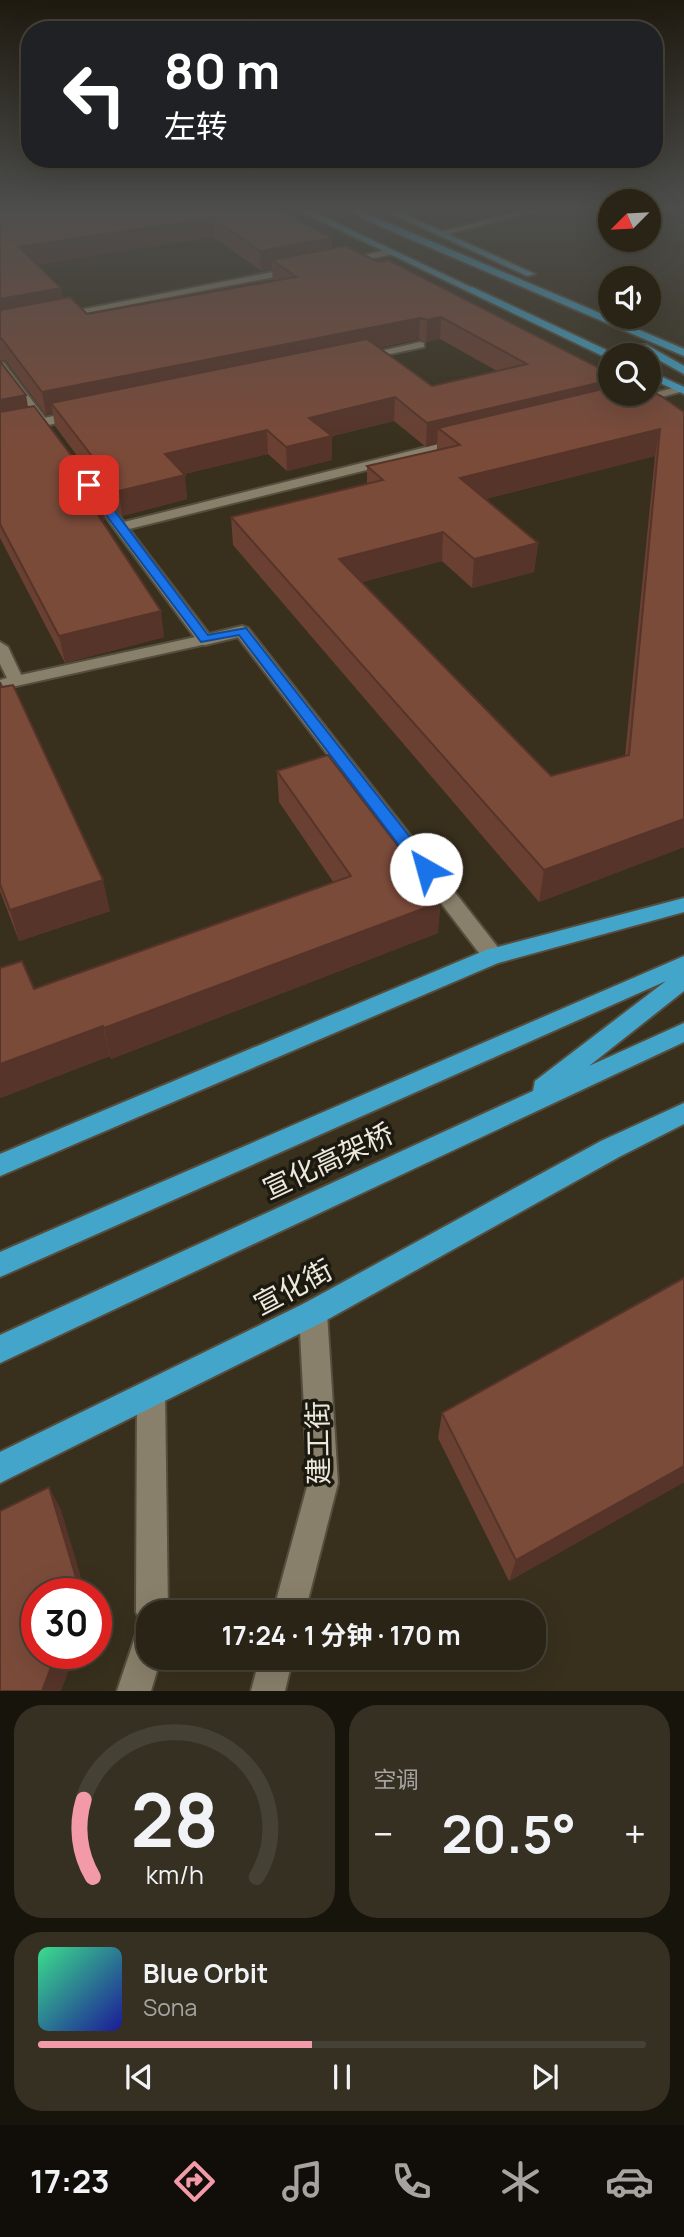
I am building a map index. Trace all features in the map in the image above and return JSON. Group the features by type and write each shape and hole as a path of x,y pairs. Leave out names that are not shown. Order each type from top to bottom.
{"highway":[{"path":"528,287 684,353"},
{"path":"472,290 598,350"},
{"path":"540,292 684,371"},
{"path":"588,299 598,303"},
{"path":"656,329 684,341"},
{"path":"661,380 682,390"},
{"path":"0,1165 468,965 684,905"},
{"name":"宣化高架桥","path":"0,1265 684,964"},
{"path":"517,1108 684,979"},
{"name":"宣化高架桥","path":"0,1349 684,1032"},
{"name":"宣化街","path":"0,1468 313,1313 610,1150 684,1113"}],"main road":[{"path":"465,287 472,290"}],"street":[{"path":"54,317 211,287"},
{"path":"353,359 420,345"},
{"path":"0,365 58,443"},
{"path":"661,395 682,390"},
{"path":"0,431 96,411"},
{"path":"120,527 480,438"},
{"path":"74,464 205,640"},
{"path":"0,647 8,683 242,631 493,956"},
{"name":"建工街","path":"292,1600 323,1483 313,1313"},
{"path":"151,1394 152,1600"},
{"path":"134,1691 141,1670"},
{"path":"268,1691 274,1670"}],"building":[{"path":"0,287 61,288 0,299"},
{"path":"240,287 441,287 598,367 598,383 427,423 395,397 309,418 332,436 286,447 267,430 165,454 185,475 119,491 51,403 367,339 432,386 527,364 441,317 427,320 420,318 42,392 0,339 0,310 70,297 87,314"},
{"path":"0,361 26,395 0,400"},
{"path":"598,390 598,406 661,406 661,396 684,412 684,819 544,870 231,517 383,480 367,466 460,445 438,428","holes":["660,429 629,755 551,776 339,559 443,532 474,559 538,543 460,478"]},
{"path":"34,406 101,495 87,498 161,611 59,636 0,524 0,412"},
{"path":"0,682 2,687 13,685 103,880 10,910 0,884"},
{"path":"328,755 441,902 0,1064 0,968 22,961 34,989 351,876 277,771"},
{"path":"684,1278 684,1466 516,1560 442,1413"},
{"path":"49,1487 76,1578 21,1578 21,1669 50,1669 42,1691 0,1691 0,1511"}],"route":[{"path":"89,485 205,640 242,631 426,869"}]}
